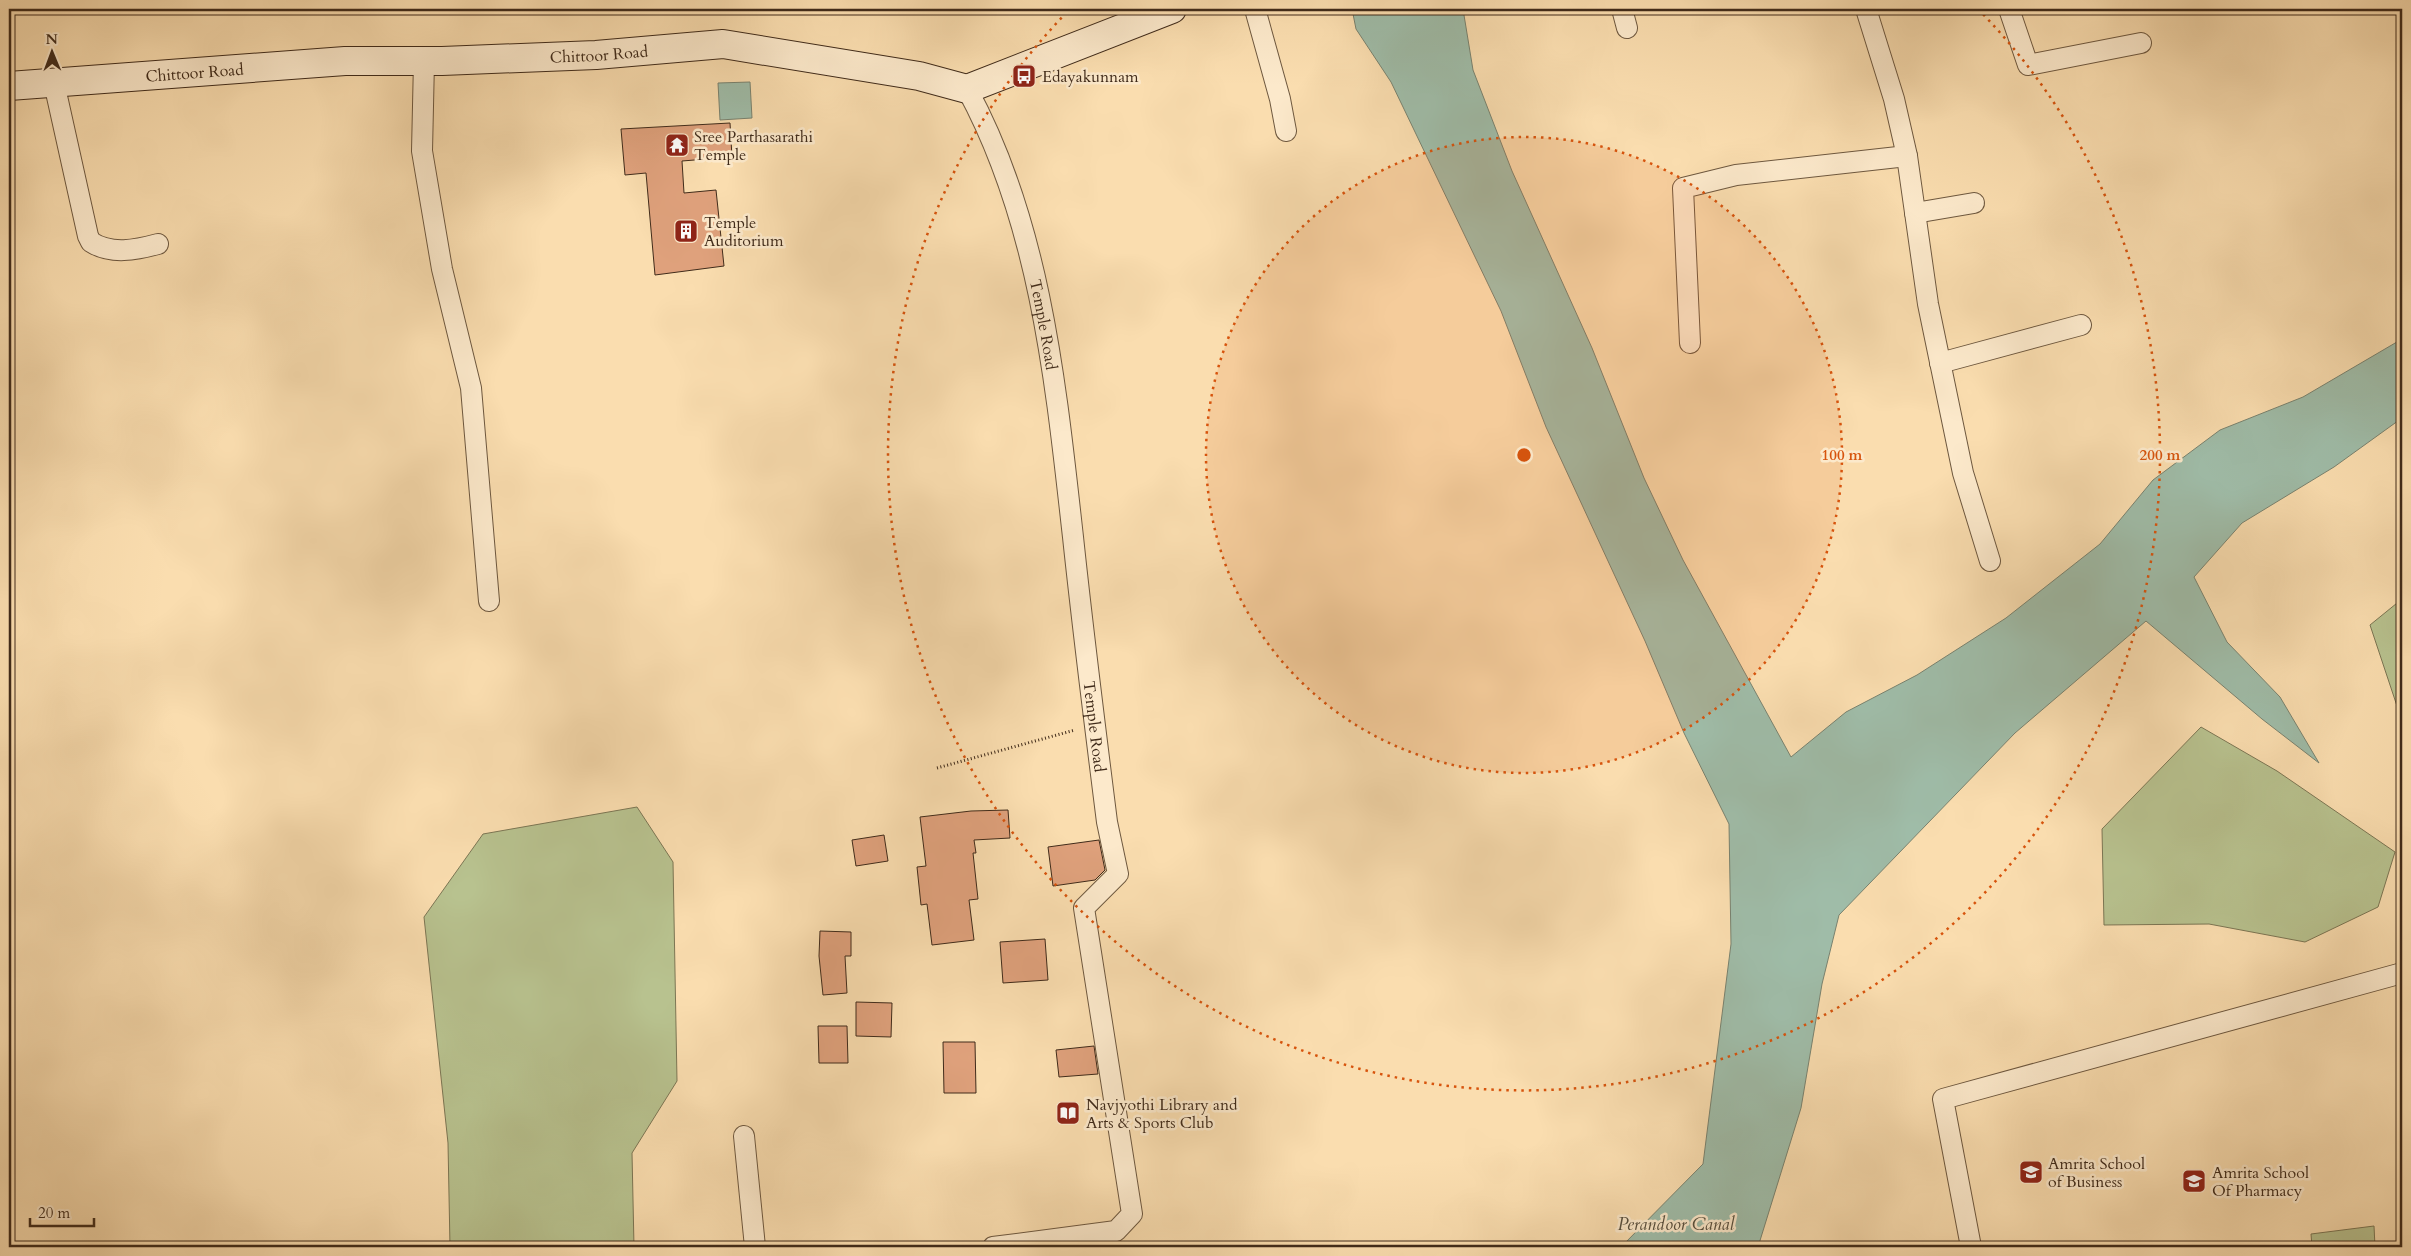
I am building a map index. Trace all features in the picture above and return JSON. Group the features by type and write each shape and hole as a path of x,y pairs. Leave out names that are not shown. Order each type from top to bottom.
{"main road":[{"path":"967,89 1172,9"},
{"name":"Chittoor Road","path":"9,86 345,61 424,61 596,55 723,44 919,76 967,89"}],"street":[{"path":"1255,9 1280,99 1286,131"},
{"path":"1622,9 1627,28"},
{"path":"1866,9 1894,100 1907,156 1928,304 1940,363 1963,473 1990,561"},
{"path":"2009,9 2028,65 2141,44"},
{"path":"424,61 422,150 442,270 471,388 489,601"},
{"path":"54,83 88,236 91,242 111,250 142,248 158,244"},
{"name":"Temple Road","path":"967,89 985,122 1016,203 1044,320 1056,398 1107,822 1118,874 1084,908 1132,1214 1116,1231 993,1247"},
{"path":"1690,343 1682,188 1736,175 1907,156"},
{"path":"1915,213 1974,203"},
{"path":"1940,363 2081,325"},
{"path":"1971,1247 1942,1098 2402,973"},
{"path":"744,1136 755,1247"}],"path":[{"path":"937,768 1095,724"}],"green space":[{"path":"2402,599 2402,721 2370,625"},
{"path":"2201,727 2277,771 2395,852 2378,907 2305,942 2209,924 2104,925 2102,829"},
{"path":"637,807 673,862 677,1081 632,1153 634,1247 450,1247 448,1143 424,917 483,834"},
{"path":"2374,1226 2375,1247 2312,1247 2311,1234"}],"water":[{"name":"Perandoor Canal","path":"1352,9 1463,9 1473,70 1512,171 1592,348 1644,478 1683,560 1791,757 1846,712 1917,675 2006,618 2100,544 2153,480 2220,430 2303,397 2402,339 2402,418 2334,467 2242,523 2194,577 2227,642 2280,697 2319,763 2262,719 2146,621 2015,733 1839,915 1822,984 1801,1108 1758,1247 1621,1247 1703,1164 1731,944 1729,824 1684,733 1645,641 1546,427 1501,311 1391,82 1356,29"},
{"path":"750,82 752,118 720,120 718,83"}],"building":[{"path":"730,123 732,157 682,161 684,193 716,190 724,266 655,275 646,173 625,175 621,129"},
{"path":"1008,810 1010,838 974,840 976,853 973,853 978,899 969,900 974,940 932,945 927,904 921,905 917,867 926,866 920,817 971,811"},
{"path":"884,835 888,861 856,866 852,840"},
{"path":"1099,840 1105,870 1095,880 1053,886 1048,847"},
{"path":"820,931 851,932 851,956 845,956 847,993 823,995 819,956"},
{"path":"1045,939 1048,980 1003,983 1000,942"},
{"path":"856,1002 892,1003 891,1037 856,1036"},
{"path":"818,1026 847,1026 848,1063 819,1063"},
{"path":"943,1042 975,1042 976,1093 944,1093"},
{"path":"1094,1046 1098,1074 1059,1077 1056,1050"}],"place":[{"name":"Edayakunnam","path":"1024,76"},
{"name":"Sree Parthasarathi Temple","path":"677,145"},
{"name":"Temple Auditorium","path":"686,231"},
{"name":"Navjyothi Library and Arts & Sports Club","path":"1068,1113"},
{"name":"Amrita School of Business","path":"2031,1172"},
{"name":"Amrita School Of Pharmacy","path":"2194,1181"}]}
